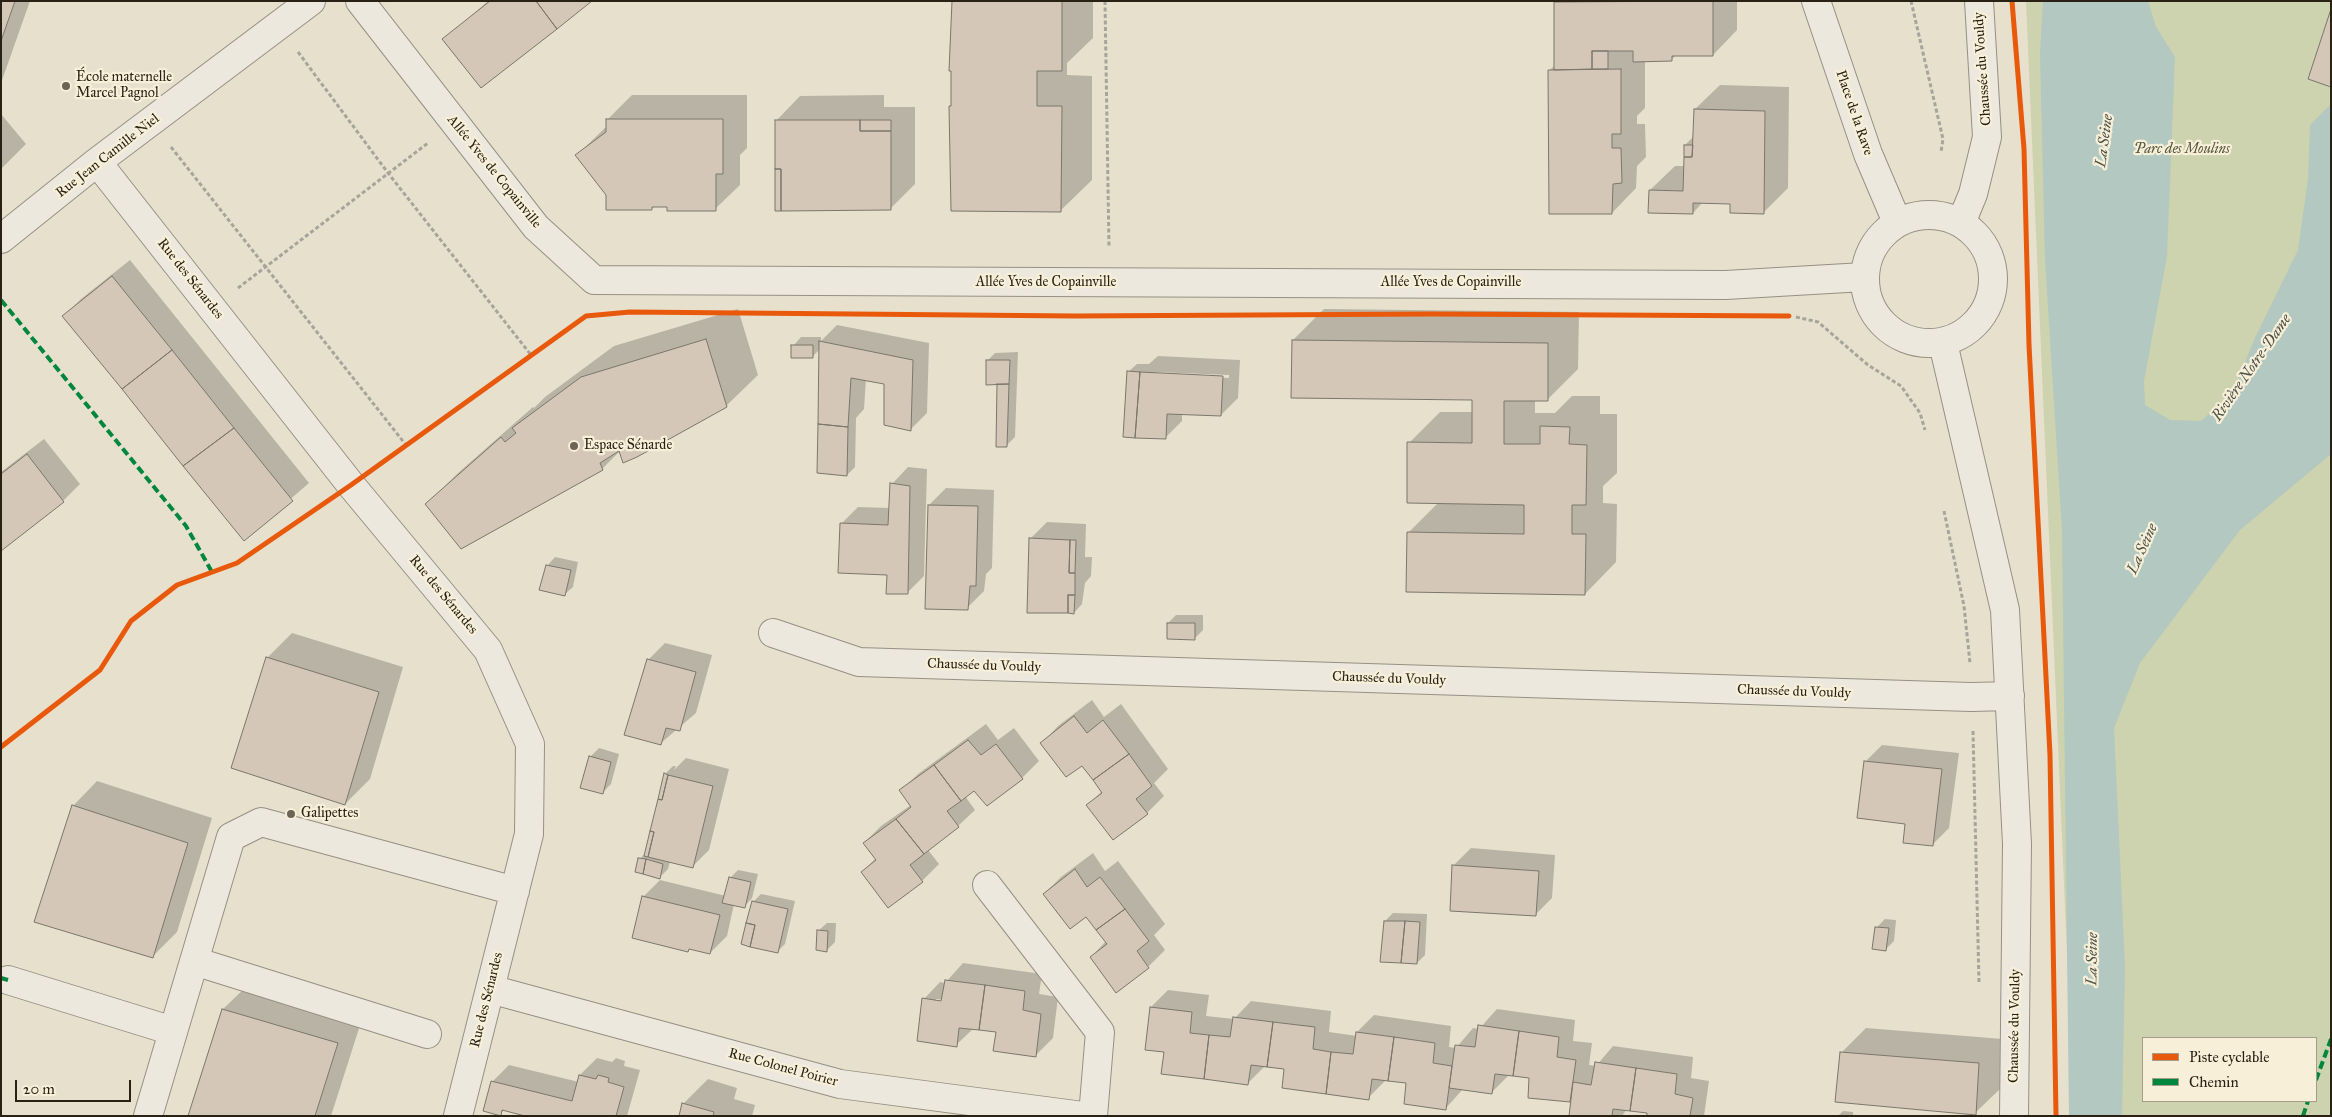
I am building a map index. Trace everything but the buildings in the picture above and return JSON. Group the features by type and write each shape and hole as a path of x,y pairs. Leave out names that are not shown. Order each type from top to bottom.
{"street":[{"name":"Rue Jean Camille Niel","path":"1,239 97,162 311,1"},
{"name":"Allée Yves de Copainville","path":"360,1 536,227 594,280 1726,285 1864,277"},
{"name":"Place de la Rave","path":"1816,1 1868,154 1897,222"},
{"name":"Chaussée du Vouldy","path":"1961,223 1973,194 1987,137 1979,1"},
{"name":"Rue des Sénardes","path":"97,162 351,485 488,650 530,744 530,834 458,1116"},
{"path":"1918,215 1940,216 1961,223 1984,245 1993,274 1988,305 1984,311 1970,330 1943,343 1913,343 1887,329 1869,306 1864,277 1874,245 1897,222 1918,215"},
{"name":"Chaussée du Vouldy","path":"1943,343 2005,610 2017,844 2014,1116"},
{"name":"Chaussée du Vouldy","path":"773,633 858,662 1971,697 2010,696"},
{"path":"148,1116 231,837 261,822 515,892"},
{"path":"987,885 1100,1032 1093,1116"},
{"path":"194,961 427,1034"},
{"path":"8,980 173,1031"},
{"name":"Rue Colonel Poirier","path":"490,989 840,1084 1083,1116"}],"path":[{"path":"1105,1 1110,283"},
{"path":"1911,1 1943,139 1941,152"},
{"path":"278,26 388,173 531,355"},
{"path":"151,122 406,445"},
{"path":"212,308 454,122"}],"green space":[{"name":"Parc des Moulins","path":"2026,1 2331,1 2331,1116 2074,1116"}],"water":[{"path":"2043,1 2148,1 2156,27 2175,57 2167,256 2144,381 2145,405 2170,420 2201,421 2233,392 2254,340 2298,250 2308,179 2310,125 2331,104 2331,454 2240,530 2140,663 2114,728 2125,967 2122,1116 2069,1116 2062,530 2045,260 2040,53"}],"marked path":[{"path":"1,300 186,526 212,572"},
{"path":"1,978 8,980"},
{"path":"2317,1077 2331,1039"},
{"path":"2303,1116 2308,1102"}],"cycle path":[{"path":"2012,1 2024,149 2029,345 2050,755 2056,1116"},
{"path":"1,747 100,670 131,621 177,585 237,563 351,485 586,316 630,312 1075,316 1431,314 1789,316"}],"place":[{"name":"École maternelle Marcel Pagnol","path":"66,86"},
{"name":"Espace Sénarde","path":"574,446"},
{"name":"Galipettes","path":"291,814"}],"water label":[{"name":"La Seine","path":"2105,141"},
{"name":"Rivière Notre-Dame","path":"2252,368"},
{"name":"La Seine","path":"2143,549"},
{"name":"La Seine","path":"2093,959"}]}
